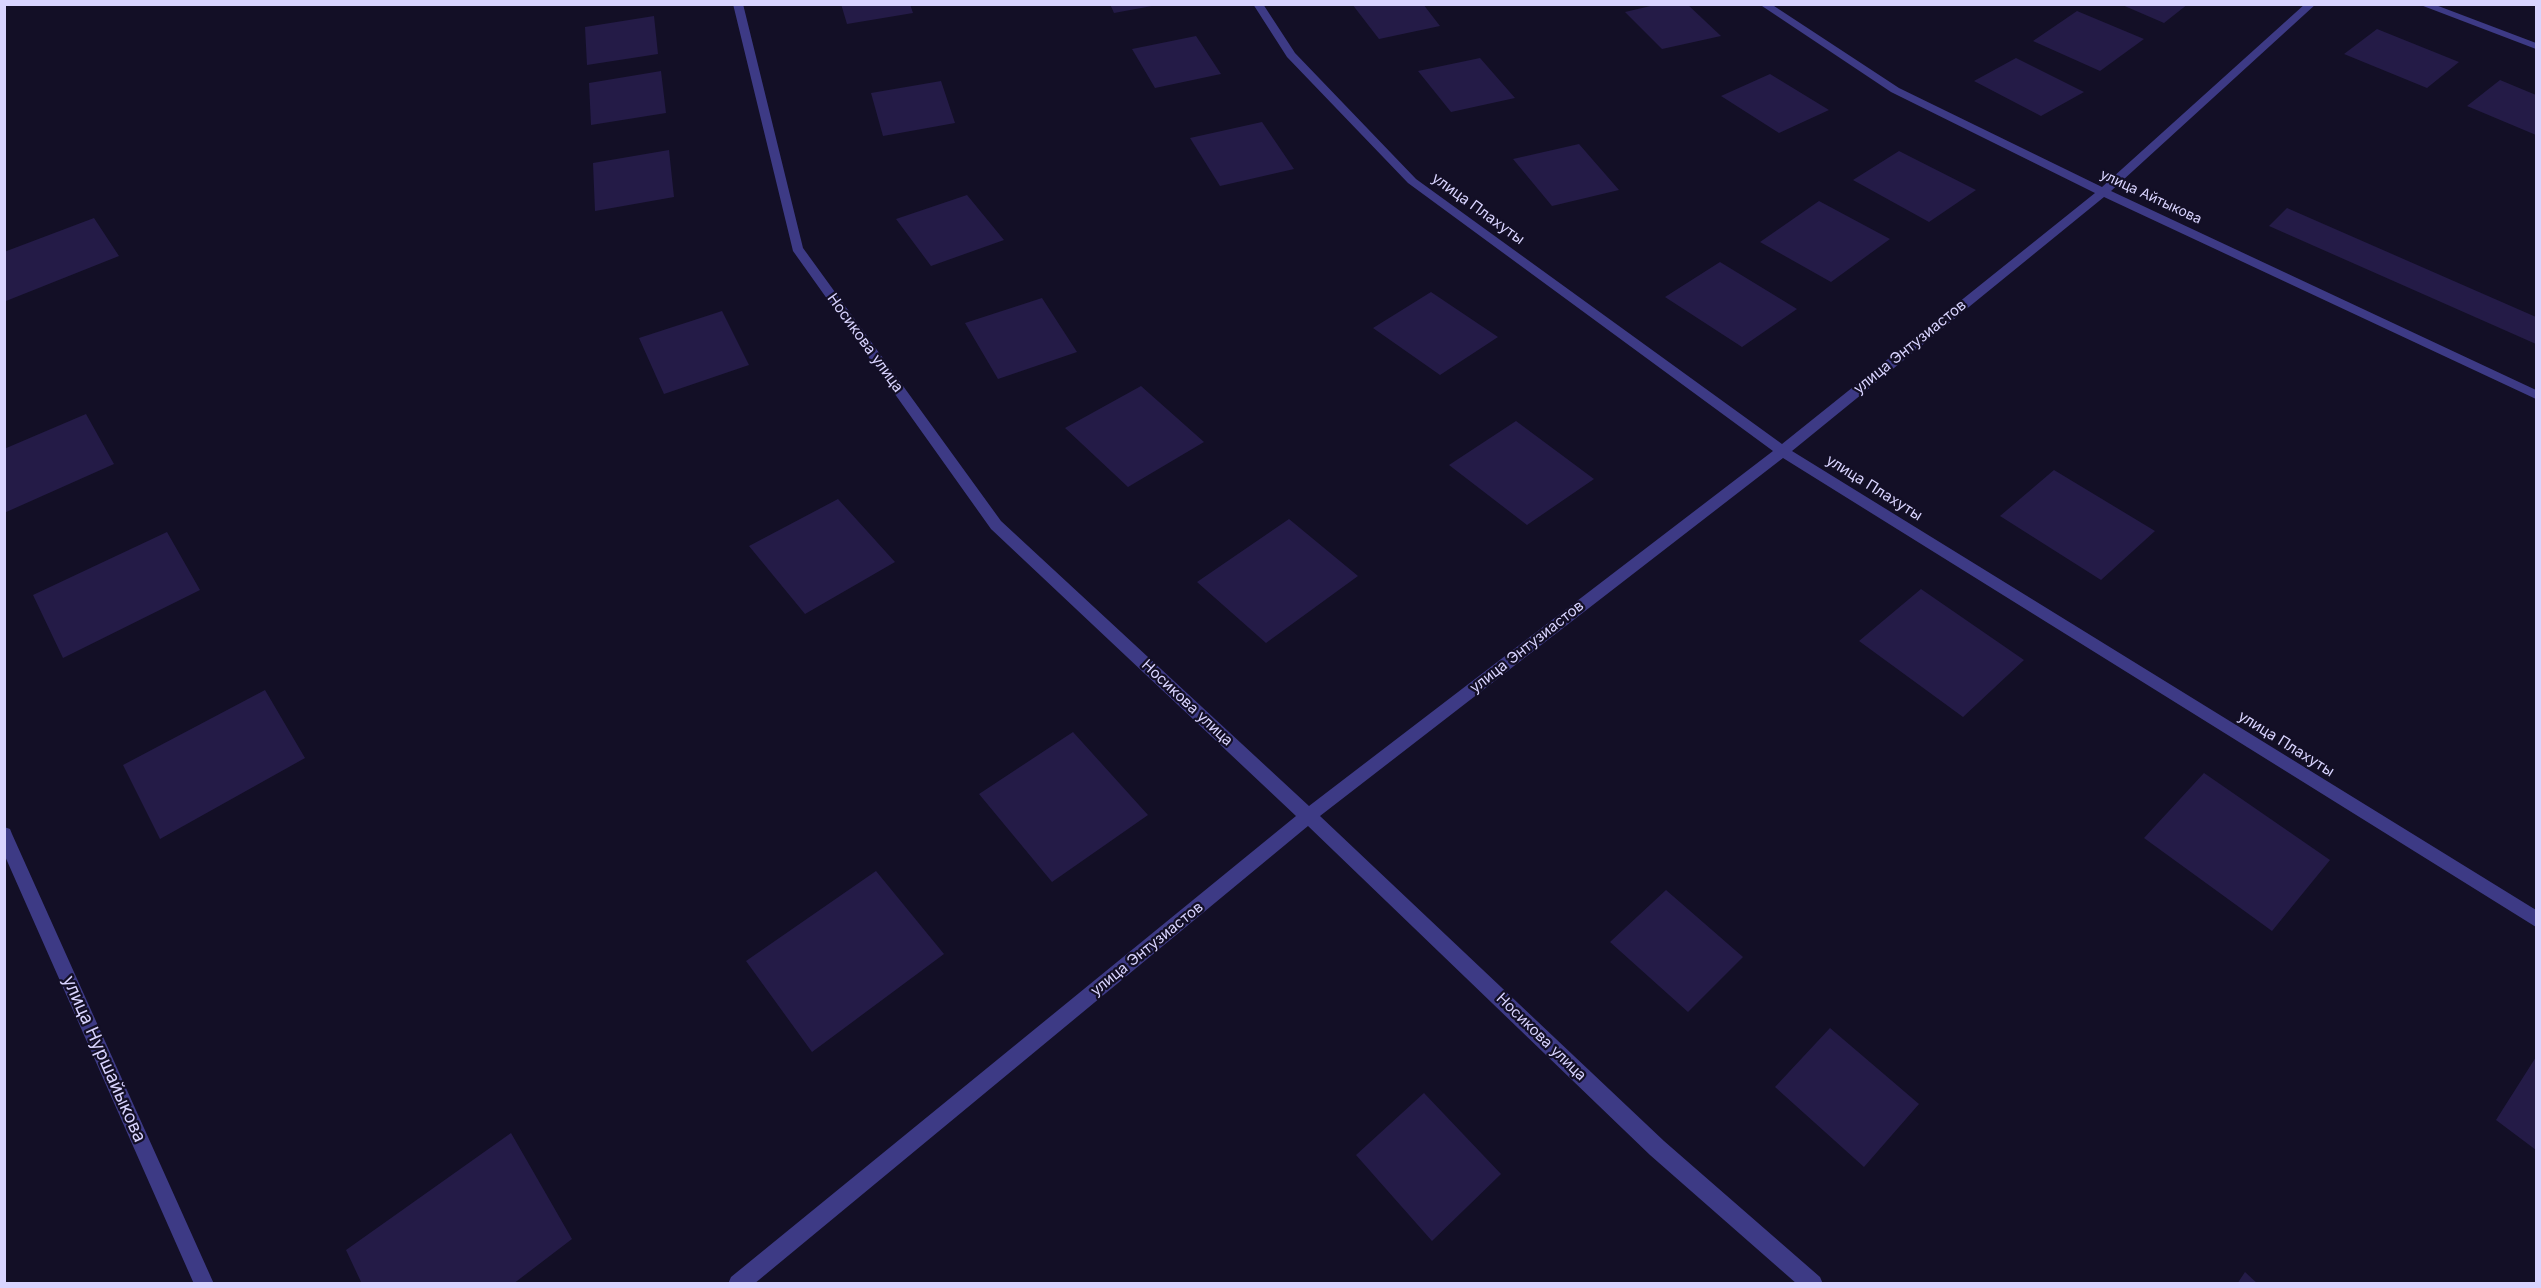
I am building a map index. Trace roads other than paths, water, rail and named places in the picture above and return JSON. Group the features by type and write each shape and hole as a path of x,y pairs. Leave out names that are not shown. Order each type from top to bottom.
{"street":[{"name":"Носикова улица","path":"738,4 797,248 996,525 1308,816 1657,1148 1813,1284"},
{"name":"улица Плахуты","path":"1258,4 1291,55 1412,181 1782,451 2536,919"},
{"name":"улица Айтыкова","path":"1764,4 1895,90 2103,192 2536,395"},
{"name":"улица Энтузиастов","path":"738,1284 1308,816 1782,451 2103,192 2311,4"},
{"path":"2423,4 2536,46"},
{"name":"улица Нуршайыкова","path":"4,834 204,1284"}]}
